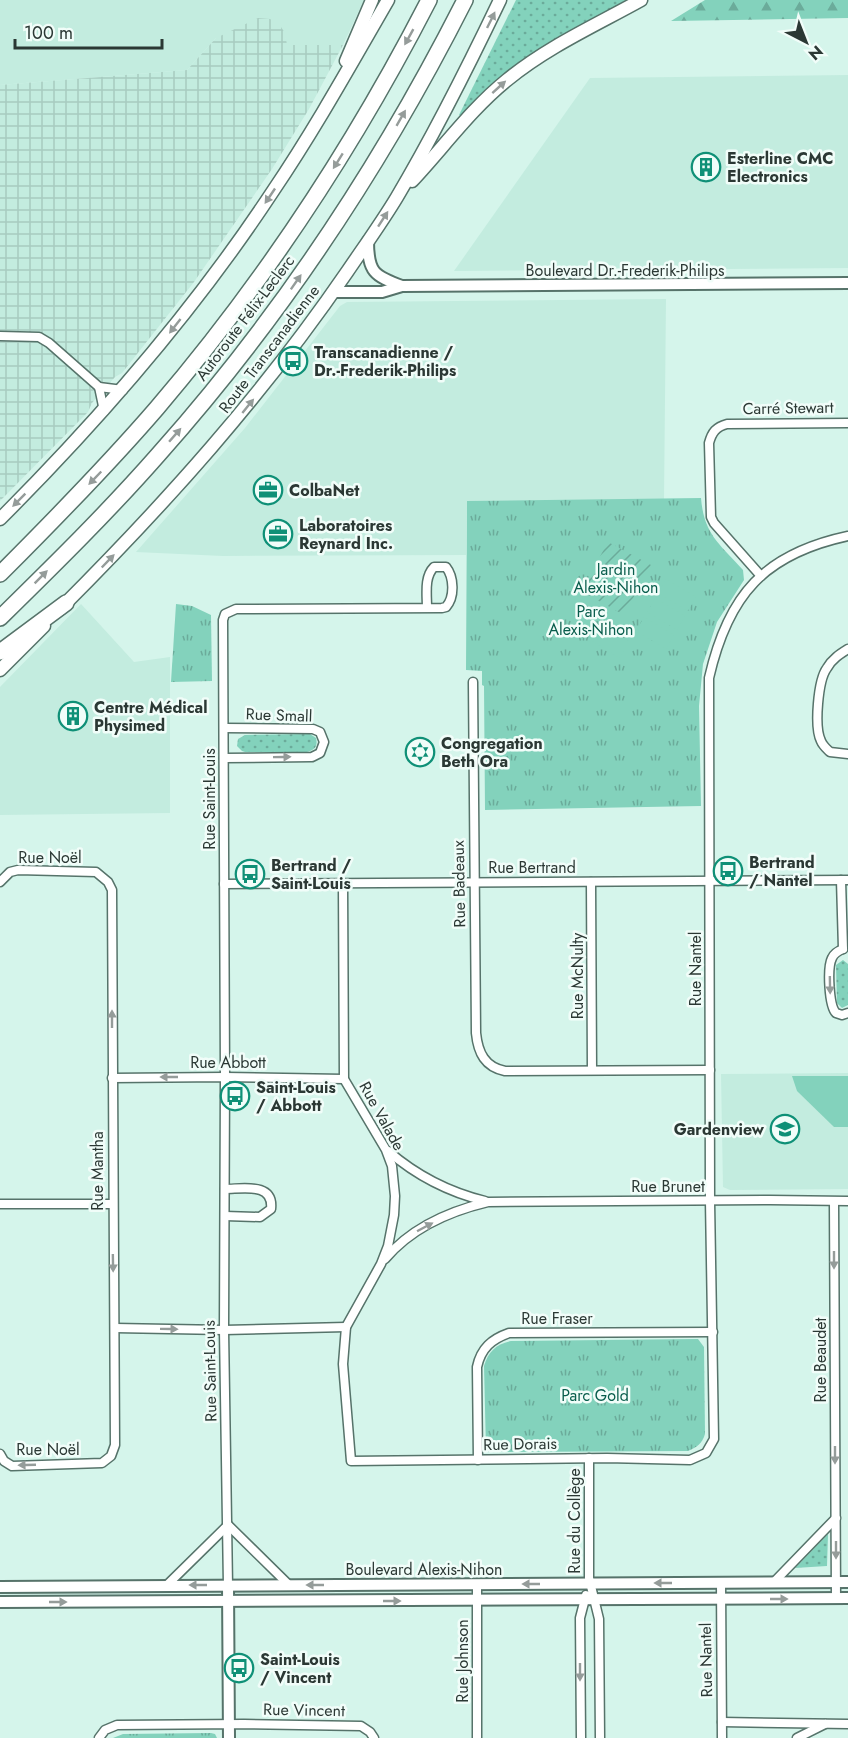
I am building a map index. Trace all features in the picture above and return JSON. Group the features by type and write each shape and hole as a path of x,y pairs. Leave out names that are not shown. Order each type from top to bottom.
{"highway":[{"name":"Autoroute Félix-Leclerc","path":"2,571 97,476 141,427 207,348 257,282 356,133 429,0"},
{"name":"Autoroute Félix-Leclerc","path":"0,618 159,454 271,317 328,236 379,155 465,0"},
{"path":"0,652 66,603"}],"main road":[{"path":"324,111 372,0"},
{"path":"0,519 123,390 226,259 273,192 324,111 388,0"},
{"name":"Route Transcanadienne","path":"0,670 146,522 261,389 333,292 397,198 463,77 500,0"},
{"path":"397,198 481,104 506,81 540,56 641,0"}],"street":[{"path":"368,241 372,270 382,279 402,286"},
{"name":"Boulevard Dr.-Frederik-Philips","path":"333,292 382,292 402,286 848,283"},
{"path":"0,336 35,336 43,339 99,387 123,390"},
{"path":"99,387 104,411"},
{"name":"Carré Stewart","path":"761,576 711,517 709,443 714,430 728,424 848,423"},
{"name":"Rue Nantel","path":"690,1460 706,1454 714,1439 710,1201 709,678 716,650 729,618 761,576 802,549 818,542 848,536"},
{"name":"Rue Saint-Louis","path":"229,1738 224,1330 223,620 225,614 230,610 442,608 450,603 451,575 446,567 434,567 430,572 428,608"},
{"path":"848,649 836,657 827,668 821,680 819,694 820,741 825,748 838,754 848,753"},
{"name":"Rue Badeaux","path":"473,682 477,1043 487,1063 505,1071 592,1070"},
{"name":"Rue Small","path":"224,728 313,729 320,732 324,742 320,753 312,757 224,758"},
{"name":"Rue Noël","path":"0,882 10,872 18,870 96,872 102,876"},
{"name":"Rue Mantha","path":"102,876 112,890 112,1204 115,1328 115,1445 111,1456 102,1463"},
{"name":"Rue Bertrand","path":"224,884 844,880 845,950 832,957 830,964 831,1004 836,1013 842,1015 848,1013"},
{"name":"Rue McNulty","path":"591,882 592,1070"},
{"name":"Rue Valade","path":"344,884 344,1079 386,1150 392,1166 395,1196 390,1235 381,1264 346,1327 343,1364 351,1461"},
{"path":"592,1070 710,1070"},
{"name":"Rue Abbott","path":"112,1078 344,1079"},
{"name":"Rue Brunet","path":"386,1150 430,1181 462,1195 488,1202"},
{"path":"225,1189 261,1190 267,1192 272,1201 271,1209 260,1217 225,1216"},
{"name":"Rue Brunet","path":"381,1264 406,1237 424,1226 467,1207 488,1202 848,1202"},
{"name":"Rue Beaudet","path":"834,1202 836,1598"},
{"path":"0,1204 112,1204"},
{"path":"115,1328 224,1330 346,1327"},
{"name":"Rue Fraser","path":"478,1460 477,1366 480,1354 498,1337 509,1333 713,1332"},
{"name":"Rue Noël","path":"0,1454 4,1461 12,1466 102,1463"},
{"name":"Rue Dorais","path":"351,1461 589,1458 690,1460"},
{"name":"Rue du Collège","path":"589,1458 590,1599 600,1619 600,1738"},
{"path":"774,1582 836,1518"},
{"path":"167,1585 228,1525 289,1585"},
{"name":"Boulevard Alexis-Nihon","path":"0,1587 848,1582"},
{"name":"Rue Nantel","path":"721,1583 722,1738"},
{"name":"Rue Johnson","path":"477,1584 477,1738"},
{"name":"Boulevard Alexis-Nihon","path":"0,1602 848,1598"},
{"name":"Rue du Collège","path":"581,1738 580,1618 590,1599"},
{"path":"722,1722 848,1724"},
{"path":"797,1738 828,1723"},
{"name":"Rue Vincent","path":"99,1738 105,1730 117,1725 229,1724 361,1726 374,1738"}],"shaded area":[{"path":"0,0 364,0 343,45 286,45 286,38 216,38 187,70 0,85"},
{"path":"258,18 270,19 279,24 285,33 287,45 343,45 309,109 272,169 194,282 122,373 115,377 92,403 88,412 0,501 0,85 187,70 216,38"},
{"path":"848,75 848,268 454,271 590,78"},
{"path":"666,299 664,500 467,501 466,555 223,556 136,552 245,428 340,306 347,302"},
{"path":"81,604 134,662 170,657 170,813 0,815 0,687"},
{"name":"Gardenview","path":"848,1073 848,1189 730,1190 723,1187 721,1074"}],"green space":[{"path":"516,0 630,0 462,117 459,115"},
{"path":"705,0 848,0 848,18 671,21"},
{"name":"Parc Alexis-Nihon","path":"701,498 706,521 714,538 743,570 744,580 717,622 703,664 699,706 701,806 485,810 482,671 466,670 467,501"},
{"name":"Jardin Alexis-Nihon","path":"608,542 651,565 624,615 581,591"},
{"path":"666,579 696,597 688,611 658,593"},
{"path":"655,598 685,616 677,630 647,612"},
{"path":"176,604 192,606 211,615 212,681 171,682"},
{"path":"644,617 674,635 666,649 636,631"},
{"path":"601,623 630,642 619,658 591,640"},
{"path":"310,734 316,738 317,743 314,749 307,752 245,752 237,746 238,739 245,735"},
{"path":"843,960 848,964 848,1005 842,1008 837,1003 836,965"},
{"path":"792,1076 848,1076 848,1127 834,1127 797,1091"},
{"name":"Parc Gold","path":"698,1339 704,1347 705,1434 701,1443 694,1448 688,1451 489,1452 486,1450 484,1366 490,1353 501,1344 511,1341"},
{"path":"827,1535 827,1566 795,1568"},
{"path":"211,1733 217,1738 113,1738 123,1734"}],"place":[{"name":"Esterline CMC Electronics","path":"706,167"},
{"name":"Transcanadienne / Dr.-Frederik-Philips","path":"293,361"},
{"name":"ColbaNet","path":"268,490"},
{"name":"Laboratoires Reynard Inc.","path":"278,534"},
{"name":"Centre Médical Physimed","path":"73,716"},
{"name":"Congregation Beth Ora","path":"420,752"},
{"name":"Bertrand / Nantel","path":"728,871"},
{"name":"Bertrand / Saint-Louis","path":"250,874"},
{"name":"Saint-Louis / Abbott","path":"235,1096"},
{"name":"Gardenview","path":"785,1129"},
{"name":"Saint-Louis / Vincent","path":"239,1668"}]}
